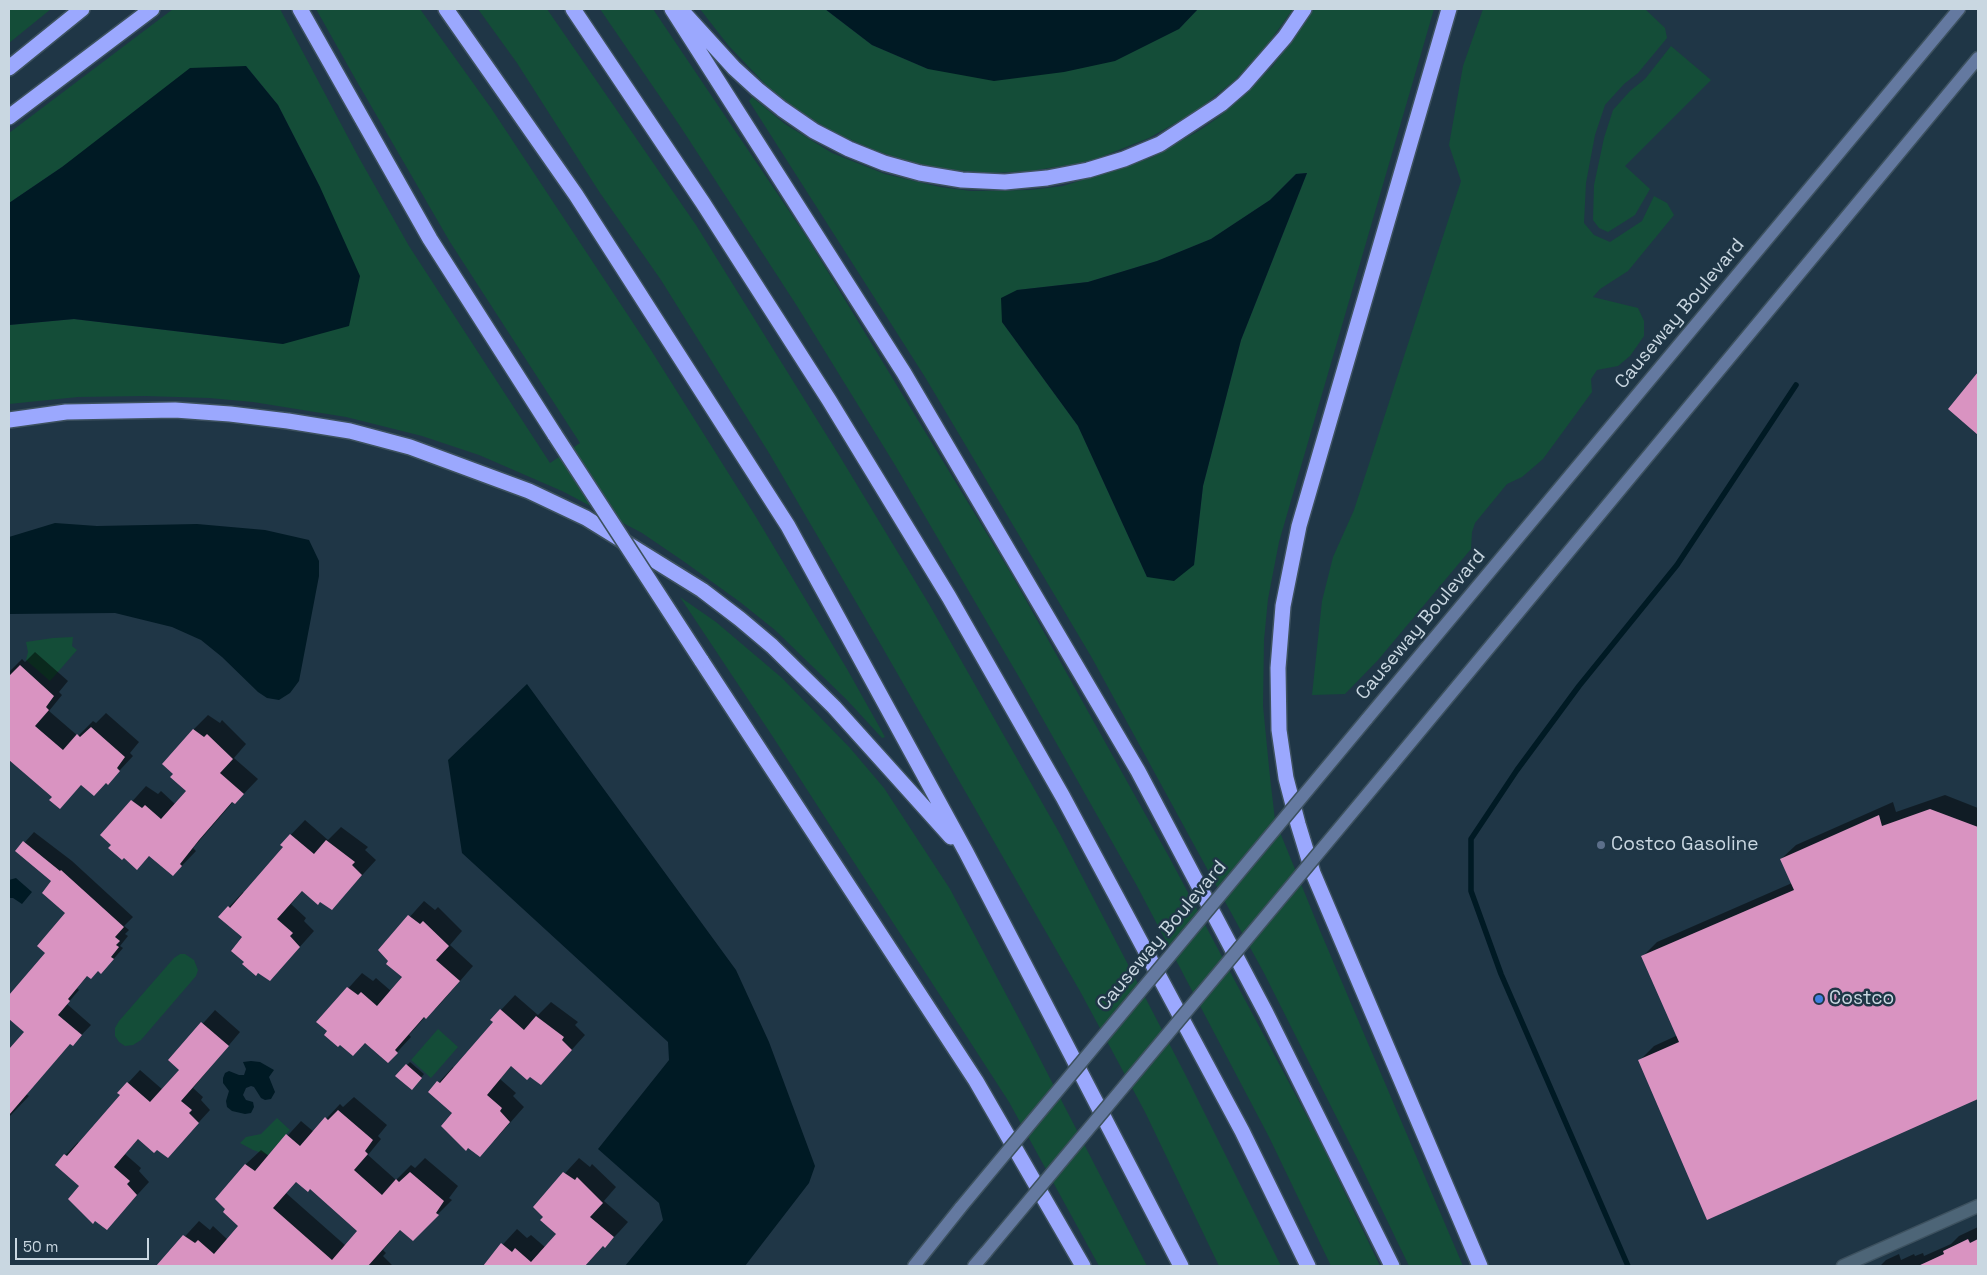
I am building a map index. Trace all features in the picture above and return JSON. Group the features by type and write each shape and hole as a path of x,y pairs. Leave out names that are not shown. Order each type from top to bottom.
{"highway":[{"path":"9,68 82,9"},
{"path":"9,117 152,9"},
{"path":"300,9 430,239 555,435 976,1081 1083,1266"},
{"path":"446,9 576,195 788,526 966,852 1181,1266"},
{"path":"573,9 703,203 829,400 949,597 1063,797 1242,1131 1308,1266"},
{"path":"672,9 904,373 1138,772 1266,1013 1392,1266"},
{"path":"679,9 734,68 757,89 814,131 849,149 884,163 920,173 962,180 1005,182 1047,178 1088,170 1124,159 1160,144 1221,104 1244,84 1265,63 1304,9"},
{"path":"1449,9 1299,526 1283,606 1278,668 1279,730 1286,778 1313,873 1480,1266"},
{"path":"9,420 66,412 175,410 288,421 350,431 410,447 529,491 586,518 702,590 740,619 772,646 834,706 966,852"}],"main road":[{"name":"Causeway Boulevard","path":"914,1266 961,1207 1959,9"},
{"path":"974,1266 1978,58"}],"street":[{"path":"1843,1266 1978,1206"}],"green space":[{"path":"9,9 51,9 9,43"},
{"path":"173,9 280,9 358,156 409,246 550,463 580,443 450,242 316,9 420,9 491,108 649,347 756,517 847,669 885,737 882,738 847,700 775,630 686,563 642,533 562,491 479,455 422,436 346,417 253,402 209,398 145,396 78,397 9,404 9,325 74,319 283,344 320,187 278,105 246,66 62,167 9,203 9,133"},
{"path":"478,9 547,9 696,225 929,604 1060,834 1184,1072 1281,1266 1219,1266 1145,1112 1081,993 769,453 661,280 600,193 517,63"},
{"path":"600,9 653,9 808,239 1012,575 1168,855 1319,1139 1380,1266 1331,1266 1269,1137 1137,886 1023,684 895,465 797,306 680,126"},
{"path":"700,9 825,9 872,45 928,69 1179,29 1198,9 1293,9 1267,45 1235,80 1195,112 1149,138 1096,159 1075,164 1030,171 992,173 932,168 879,152 833,132 795,108 766,85 728,45"},
{"path":"1314,9 1434,9 1279,542 1268,599 1264,640 1263,706 1275,820 1321,933 1463,1266 1409,1266 1264,973 1092,658 925,377 749,101 752,97 785,124 832,153 885,174 940,187 971,191 1030,190 1063,186 1151,158 1219,117 1272,67","holes":["1307,173 1241,340 1203,486 1194,565 1147,577 1078,426 1002,322 1017,290 1088,282 1157,261 1211,239 1270,200 1296,174"]},
{"path":"1483,9 1645,9 1665,28 1667,38 1638,73 1624,84 1605,105 1595,135 1586,183 1584,223 1594,235 1610,242 1642,221 1654,196 1667,203 1674,215 1628,271 1600,289 1593,297 1638,308 1644,321 1644,336 1630,356 1618,366 1597,370 1591,379 1592,392 1543,459 1522,477 1507,484 1475,523 1472,532 1471,549 1378,660 1345,694 1312,695 1322,601 1333,557 1354,510 1461,181 1449,145 1463,66"},
{"path":"1671,46 1711,80 1625,166 1650,189 1635,215 1608,232 1599,228 1593,220 1594,185 1604,138 1613,110 1630,91 1645,79"},
{"path":"680,597 716,622 782,678 850,748 884,788 950,889 1147,1266 1099,1266 1009,1102 773,737"},
{"path":"73,637 72,646 77,650 50,681 26,660 28,652 26,642"},
{"path":"180,954 185,954 194,960 198,970 196,976 141,1040 133,1045 125,1046 115,1036 115,1028 119,1021 174,958"},
{"path":"438,1029 458,1047 431,1078 411,1060"},
{"path":"277,1118 290,1130 268,1155 240,1143 246,1137 261,1134"}],"water":[{"path":"825,9 1198,9 1179,29 1115,61 1064,72 994,81 928,69 872,45"},
{"path":"246,66 278,105 320,187 360,276 349,326 283,344 74,319 9,325 9,203 62,167 190,68"},
{"path":"1307,173 1241,340 1203,486 1194,565 1174,581 1147,577 1078,426 1002,322 1001,298 1017,290 1088,282 1157,261 1211,239 1270,200 1296,174"},
{"path":"55,523 97,526 197,524 265,530 309,540 319,561 319,576 299,681 290,693 279,700 267,698 201,640 172,627 115,613 9,614 9,537"},
{"path":"527,684 736,970 769,1042 815,1166 809,1183 745,1266 625,1266 663,1220 659,1203 598,1149 669,1060 668,1042 462,853 448,760"},
{"path":"16,878 32,892 22,904 13,898 9,898 9,880"},
{"path":"243,1062 260,1062 274,1070 269,1077 275,1092 271,1099 265,1100 261,1098 254,1087 246,1088 243,1095 246,1100 253,1102 254,1107 251,1113 245,1114 232,1111 227,1107 226,1101 229,1091 223,1083 223,1078 225,1073 229,1071 244,1075 246,1069"}],"building":[{"path":"1978,372 1978,435 1948,409"},
{"path":"20,665 54,696 46,707 49,710 35,726 63,750 77,734 80,737 91,727 125,757 117,768 120,771 108,785 106,783 94,796 81,785 60,809 49,800 52,797 9,760 9,676"},
{"path":"193,729 204,737 207,734 233,759 220,773 244,794 235,804 232,802 199,840 173,876 149,856 137,870 124,858 122,860 108,848 111,845 100,835 131,800 142,808 145,805 161,819 186,791 170,777 173,774 162,764"},
{"name":"Costco","path":"1930,809 1978,827 1978,1099 1707,1220 1638,1060 1679,1042 1641,956 1794,890 1780,859 1879,815 1882,826"},
{"path":"290,834 314,854 326,840 355,862 352,865 362,875 332,910 320,902 318,905 302,891 277,919 293,933 290,936 300,947 270,981 258,973 256,976 231,951 242,937 218,917 228,906 230,908 283,847 280,845"},
{"path":"23,841 61,870 124,927 115,937 120,941 116,945 119,947 111,957 114,959 101,974 98,971 91,979 87,976 68,999 70,1001 58,1015 82,1035 73,1046 70,1044 9,1115 9,1049 24,1032 9,1019 9,995 45,953 37,946 65,913 42,893 51,881 15,851"},
{"path":"408,915 420,924 423,921 449,946 436,960 460,981 426,1019 424,1017 395,1050 398,1053 388,1063 365,1043 353,1056 340,1045 338,1047 324,1035 327,1031 316,1022 347,987 358,995 361,992 377,1006 402,977 386,964 388,961 378,950"},
{"path":"500,1009 524,1030 536,1016 564,1037 562,1040 572,1050 541,1085 530,1077 527,1080 511,1066 487,1095 502,1108 500,1111 510,1122 480,1157 468,1148 466,1151 441,1126 452,1113 428,1092 437,1081 440,1083 493,1022 490,1020"},
{"path":"201,1022 229,1046 181,1101 192,1110 189,1113 199,1123 168,1158 157,1150 154,1153 138,1139 114,1167 130,1181 127,1184 137,1195 107,1230 95,1221 93,1224 68,1199 79,1186 55,1165 64,1154 67,1156 120,1095 117,1093 127,1082 150,1102 179,1070 168,1060"},
{"path":"406,1064 422,1078 412,1090 395,1076"},
{"path":"338,1110 373,1140 365,1151 368,1154 354,1170 382,1195 396,1179 399,1182 410,1172 444,1201 436,1213 439,1215 413,1241 400,1230 368,1266 156,1266 183,1235 195,1243 198,1240 214,1254 238,1226 223,1212 225,1209 215,1199 245,1164 255,1171 286,1134 300,1146 325,1117 328,1120","holes":["296,1182 308,1192 310,1189 357,1231 332,1260 273,1208"]},
{"path":"563,1172 575,1180 577,1177 603,1203 590,1217 614,1237 605,1248 603,1246 585,1266 483,1266 501,1243 512,1252 515,1248 531,1262 556,1234 540,1220 543,1217 533,1207"},
{"path":"1968,1239 1970,1243 1978,1239 1978,1266 1918,1266 1944,1254 1943,1251"}],"waterway":[{"path":"1628,1266 1501,974 1471,891 1471,839 1517,770 1579,686 1677,565 1796,385"}],"place":[{"name":"Costco Gasoline","path":"1601,845"},
{"name":"Costco","path":"1819,999"}]}
